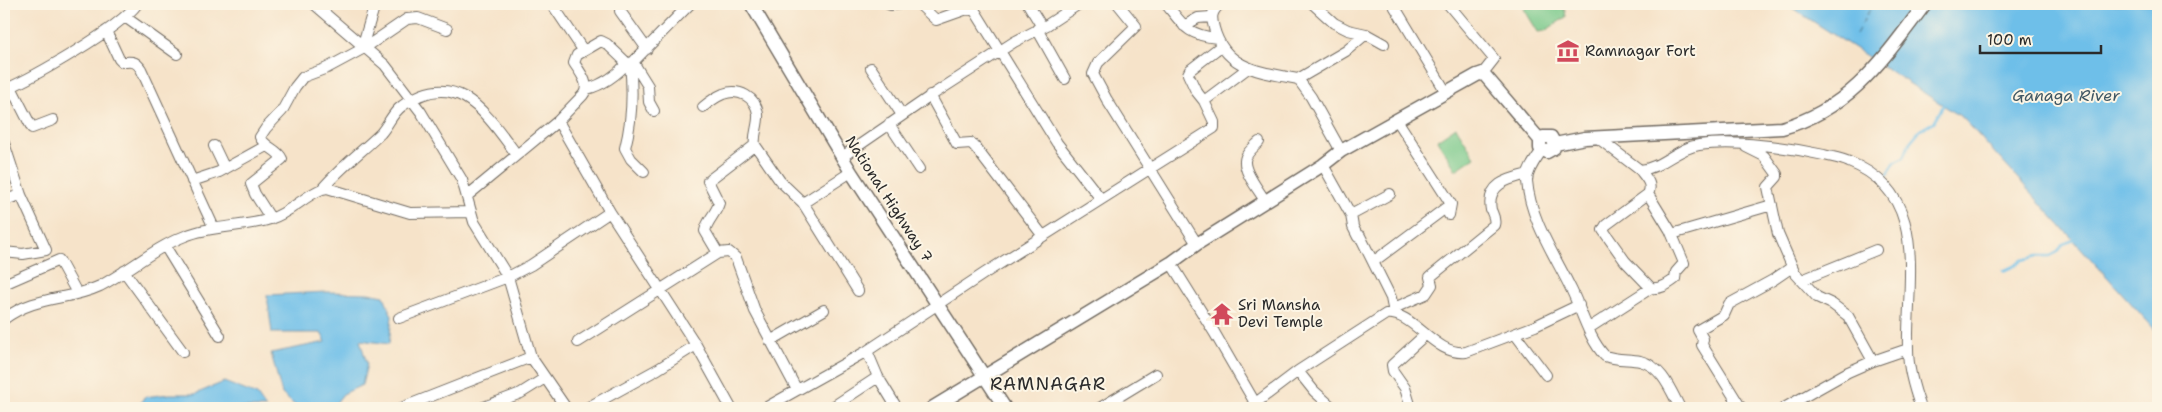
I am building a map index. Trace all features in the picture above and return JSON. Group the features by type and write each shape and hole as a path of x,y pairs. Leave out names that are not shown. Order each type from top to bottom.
{"main road":[{"name":"National Highway 7","path":"751,4 851,172 1005,408"},
{"path":"932,408 1171,263 1265,200 1323,165 1341,151 1468,79 1483,74 1541,145 1547,136 1551,137 1555,144 1577,139 1782,128 1800,123 1838,102 1861,84 1882,61 1925,4"}],"street":[{"path":"53,120 32,128 7,89 106,31 137,4"},
{"path":"314,4 365,45 385,65 412,100 453,164 467,196 474,222 508,277 531,357 566,408"},
{"path":"365,45 375,4"},
{"path":"552,4 583,50"},
{"path":"467,196 558,121 587,89 599,85 630,63 690,4"},
{"path":"888,4 890,6 901,4"},
{"path":"920,4 936,20 967,8 972,9 1001,51 1057,143 1101,199"},
{"path":"1028,4 1065,79"},
{"path":"842,157 902,114 1079,4"},
{"path":"1118,4 1136,26 1098,63 1093,74 1107,100 1197,244"},
{"path":"1166,4 1193,34 1219,42"},
{"path":"1220,4 1213,12 1212,17 1219,42 1234,59 1248,68 1298,79 1311,97 1341,151"},
{"path":"1393,4 1446,92"},
{"path":"1448,4 1476,35 1494,59 1483,74"},
{"path":"1317,5 1334,23 1348,30 1366,34 1384,44"},
{"path":"620,11 647,48"},
{"path":"124,17 177,54"},
{"path":"1184,26 1198,18 1212,17"},
{"path":"271,219 254,194 251,184 282,159 278,153 266,146 262,141 261,133 282,111 299,81 407,20 413,18 428,20 447,29"},
{"path":"106,31 119,59 122,62 132,60 141,69 214,228"},
{"path":"1298,79 1346,51 1366,34"},
{"path":"587,89 574,63 574,59 583,50 597,42 605,42 630,63 648,86 649,102 654,111"},
{"path":"766,408 867,350 1214,128 1214,122 1204,101 1196,91 1188,74 1219,42"},
{"path":"630,63 632,82 630,126 625,148 631,160 644,172"},
{"path":"872,68 902,114"},
{"path":"1204,101 1248,68"},
{"path":"4,318 19,309 43,300 99,286 186,235 214,228 254,224 271,219 290,210 322,189 382,132 394,113 420,95 443,90 461,94 482,110 517,155"},
{"path":"703,106 727,93 749,96 757,108 758,116 754,140 756,146 780,181 803,203 858,291"},
{"path":"930,96 957,144 971,143 975,147 1043,236"},
{"path":"1373,262 1450,210 1398,120"},
{"path":"558,121 610,212 696,345 731,408"},
{"path":"889,124 919,169"},
{"path":"1598,138 1640,170 1649,182 1650,190 1648,194 1602,228 1625,261 1651,288 1657,289 1667,286 1675,279 1676,272 1684,263 1672,234 1648,194"},
{"path":"1259,142 1246,156 1244,162 1265,200"},
{"path":"4,143 21,195 46,250 23,254 4,252"},
{"path":"1640,170 1652,167 1674,155 1699,145 1739,144 1778,147 1849,162 1885,183 1900,209 1909,237 1908,350 1910,370 1921,408"},
{"path":"1739,144 1764,156 1777,174 1775,180 1768,187 1778,234 1792,267 1817,297 1832,304 1848,316 1873,361"},
{"path":"1541,145 1528,174 1527,181 1538,223 1579,305 1595,343 1605,356 1642,362 1659,372 1680,408"},
{"path":"214,146 225,169"},
{"path":"192,181 225,169 266,146"},
{"path":"718,253 705,231 707,223 715,213 719,203 708,181 756,146"},
{"path":"1323,165 1351,215 1353,227 1358,237 1360,236 1391,298 1394,311 1404,317 1424,335 1458,353 1466,352 1515,334 1579,305"},
{"path":"803,203 851,172"},
{"path":"1171,263 1214,332 1254,407 1298,371 1384,316 1426,294 1432,285 1430,277 1494,225 1490,199 1492,190 1509,180 1528,174"},
{"path":"322,189 327,188 410,213 470,212"},
{"path":"1351,215 1390,194"},
{"path":"4,200 21,195"},
{"path":"1672,234 1772,205"},
{"path":"399,318 508,277 539,260 610,212"},
{"path":"165,246 220,336"},
{"path":"1802,280 1876,250"},
{"path":"578,342 718,253 729,252 736,258 751,302 797,390"},
{"path":"4,284 59,260 77,292"},
{"path":"1741,408 1702,345 1703,339 1698,330 1724,315 1729,304 1774,280 1792,267"},
{"path":"124,271 184,352"},
{"path":"1589,328 1651,288"},
{"path":"770,341 824,310"},
{"path":"1515,334 1546,375"},
{"path":"1412,408 1405,388 1393,372 1392,365 1424,335"},
{"path":"587,408 658,369 696,345"},
{"path":"867,350 878,377 897,408"},
{"path":"1784,408 1832,380 1873,361 1908,350"},
{"path":"401,408 531,357"},
{"path":"1298,371 1314,391 1333,408"},
{"path":"1107,407 1156,374"},
{"path":"831,408 878,377"},
{"path":"481,408 521,393 545,378"},
{"path":"428,397 430,408"}],"green space":[{"path":"1526,4 1561,4 1566,17 1545,31 1538,32 1524,9"},
{"path":"1456,127 1475,157 1456,170 1437,140"}],"water":[{"name":"Ganaga River","path":"1786,4 2158,4 2158,333 1963,118"},
{"path":"326,292 368,293 384,296 392,316 389,344 360,340 367,364 362,385 343,394 332,408 298,408 282,394 271,353 326,342 321,333 272,333 267,295"},
{"path":"224,382 257,395 266,408 138,408 144,397 169,394 195,394"}],"waterway":[{"name":"RAMNAGAR","path":"1887,175 1895,162 1904,157 1910,142 1920,130 1934,122 1945,102"},
{"name":"RAMNAGAR","path":"2003,271 2022,260 2038,256 2050,256 2058,252 2063,244 2077,239"}],"ferry route":[{"path":"1856,34 1873,4"}],"place":[{"name":"Ramnagar Fort","path":"1568,51"},
{"name":"Sri Mansha Devi Temple","path":"1222,314"}],"district":[{"name":"RAMNAGAR","path":"1048,384"}]}
